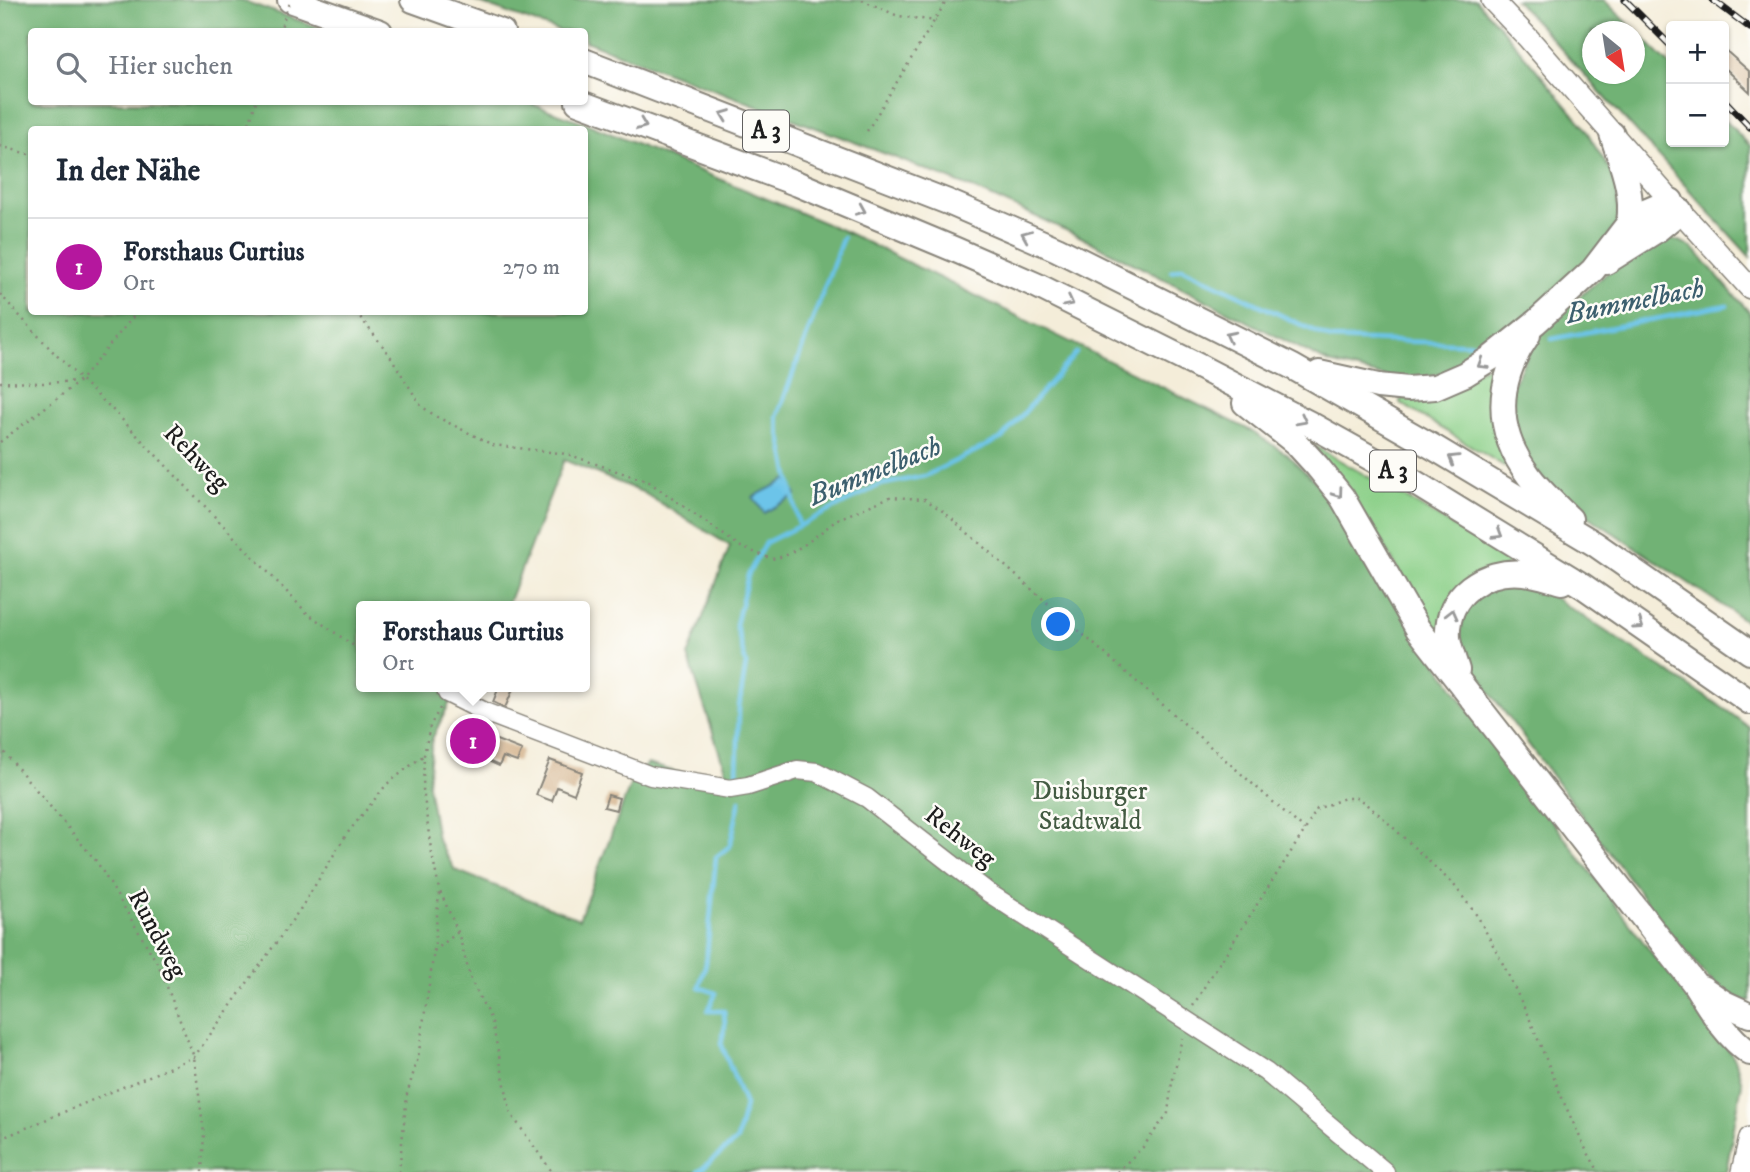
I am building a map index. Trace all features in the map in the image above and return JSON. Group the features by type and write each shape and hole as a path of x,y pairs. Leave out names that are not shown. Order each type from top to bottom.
{"highway":[{"path":"291,0 369,28"},
{"path":"413,0 491,28"},
{"name":"A 3","path":"588,63 948,202 1057,249 1292,366 1595,544 1750,652"},
{"name":"A 3","path":"586,105 798,184 956,250 1038,286 1198,366 1412,481 1583,586 1750,702"},
{"path":"1612,134 1629,188 1629,223"},
{"path":"1292,366 1378,386 1408,389 1435,387 1465,374 1491,358 1536,322 1593,270 1629,223 1645,212 1676,206"},
{"path":"1593,270 1638,243 1676,206"},
{"path":"1536,322 1518,350 1507,376 1503,419 1513,449 1528,475 1595,544"},
{"path":"1198,366 1296,443 1342,497 1418,629 1694,983 1719,1023 1750,1053"},
{"path":"1460,681 1448,639 1449,620 1455,603 1475,583 1493,574 1523,573 1583,586"},
{"path":"1694,983 1724,1003 1750,1015"}],"main road":[{"path":"1492,0 1530,39 1750,288"},
{"path":"1742,1172 1750,1138"}],"lane":[{"name":"Rehweg","path":"447,693 487,713 651,776 730,789 797,770 817,772 867,798 989,892 1266,1072 1385,1172"}],"path":[{"path":"280,28 291,0"},
{"path":"862,0 898,16 936,21"},
{"path":"867,131 947,0"},
{"path":"248,126 255,105"},
{"path":"0,146 28,154"},
{"name":"Rehweg","path":"0,294 80,381 109,406 307,613 356,647"},
{"path":"0,442 80,381 135,315"},
{"path":"358,315 389,354 421,406 437,417 493,444 567,454 649,482 741,547 772,559 807,543 838,519 890,497 925,499 944,512 1306,830"},
{"path":"0,382 80,381"},
{"path":"447,693 430,726 424,755 423,789 439,889 458,933 471,980 492,1022 510,1114 552,1172"},
{"name":"Rundweg","path":"0,747 97,862 159,966 194,1056 204,1133 202,1172"},
{"path":"0,1139 194,1056 301,908 346,835 387,784 424,755"},
{"path":"1117,1172 1143,1147 1168,1113 1186,1019 1306,830 1317,808 1345,798 1358,798 1381,816 1454,885 1478,917 1530,1020 1564,1105 1599,1172"},
{"path":"399,1172 407,1094 418,1058 439,889"},
{"path":"433,951 458,933"}],"green space":[{"name":"Duisburger Stadtwald","path":"0,0 241,0 320,28 28,28 28,105 535,105 583,122 846,232 1248,429 1287,454 1324,490 1467,708 1735,1059 1742,1083 1726,1172 0,1172"},
{"path":"471,0 1476,0 1583,125 1612,174 1617,192 1619,222 1590,261 1465,368 1406,382 1329,363 1081,237 977,190 588,42 588,28 550,28"},
{"path":"1515,0 1604,0 1625,21 1582,21 1582,72"},
{"path":"1645,40 1666,61 1666,147 1729,147 1729,124 1750,146 1750,257 1593,84 1645,84"},
{"path":"1671,239 1693,248 1750,313 1750,624 1552,492 1517,446 1508,393 1541,329 1619,263"},
{"path":"1500,362 1509,466 1504,466 1400,403 1400,400"},
{"path":"1313,445 1510,561 1439,640 1376,532"},
{"path":"1522,582 1555,598 1750,728 1750,1001 1727,993 1710,980 1675,940 1463,654 1458,640 1462,607 1493,583"}],"water":[{"path":"787,479 796,495 764,513 753,497"}],"building":[{"path":"1729,53 1750,72 1750,92 1729,72"},
{"path":"497,692 512,692 505,708 493,702"},
{"path":"469,726 522,750 517,762 503,757 499,766 459,748"},
{"path":"550,760 582,772 574,794 557,787 552,801 536,795"},
{"path":"608,795 619,798 616,810 604,807"}],"waterway":[{"path":"799,526 777,417 843,237"},
{"name":"Bummelbach","path":"1171,271 1182,268 1331,339 1485,344"},
{"name":"Bummelbach","path":"1552,339 1727,305"},
{"name":"Bummelbach","path":"737,775 739,707 746,664 736,625 748,575 765,543 880,485 925,476 1002,438 1076,353"},
{"name":"Bummelbach","path":"698,1172 737,1140 745,1105 721,1043 725,1026 724,1011 708,1011 716,993 699,987 706,963 716,857 730,846 740,800"}],"railway":[{"path":"1625,0 1666,41"},
{"path":"1713,0 1750,28"},
{"path":"1729,105 1750,127"}],"place":[{"name":"Forsthaus Curtius","path":"473,741"}]}
